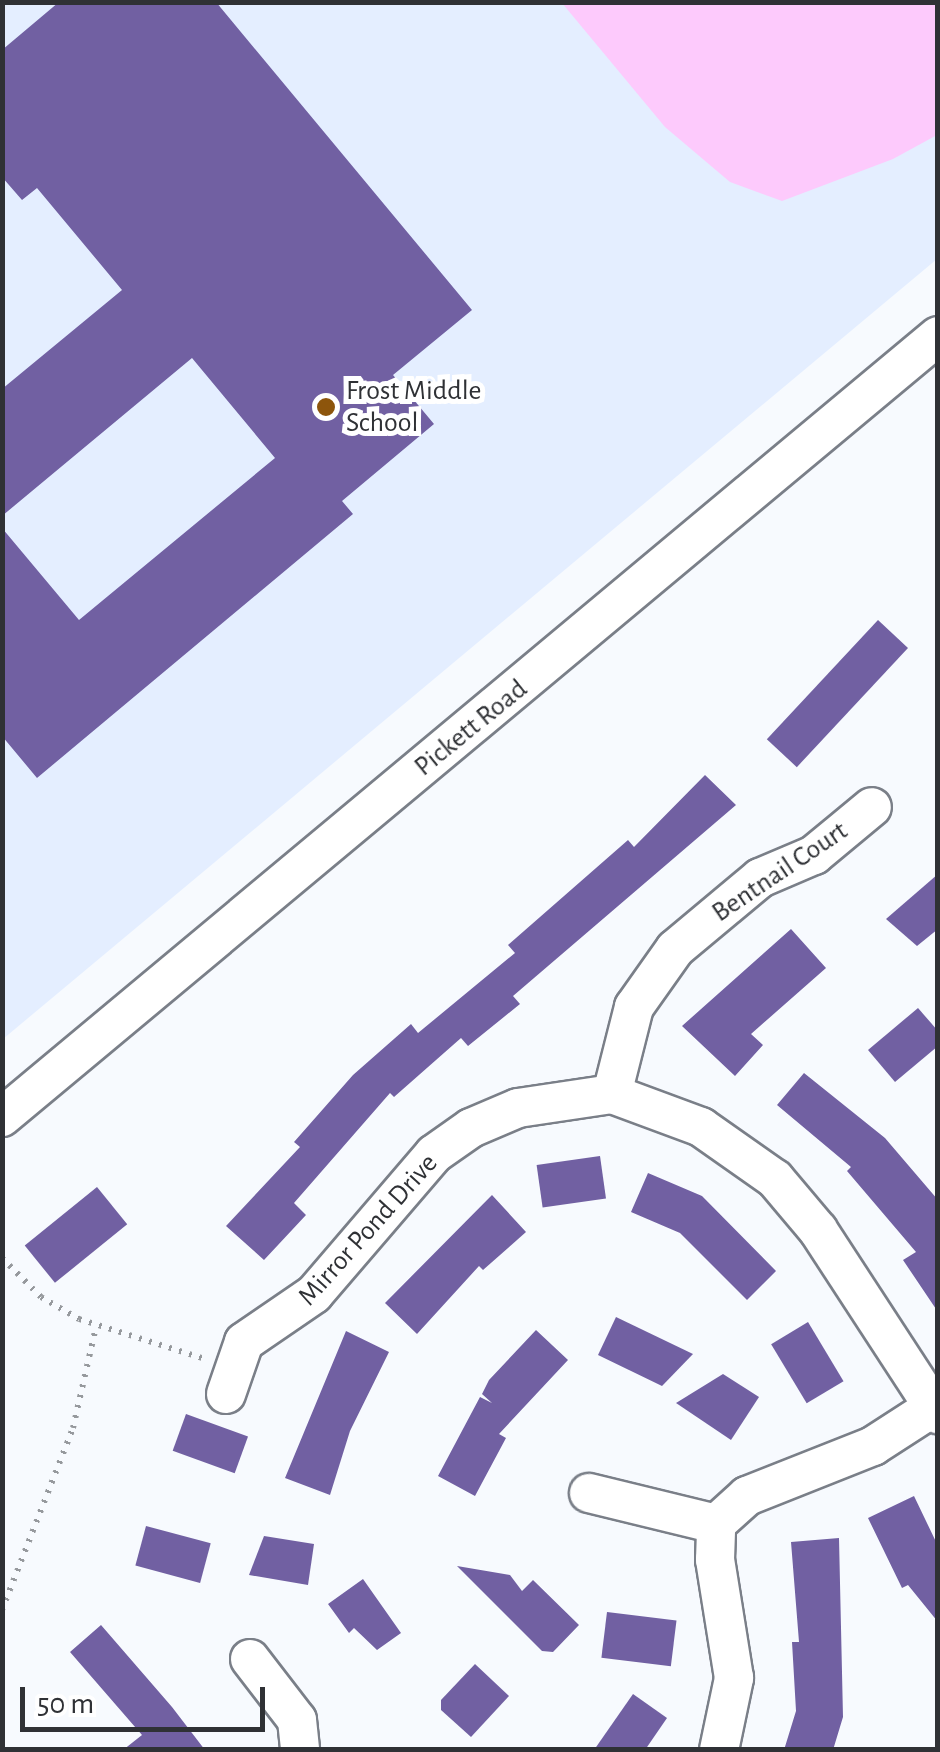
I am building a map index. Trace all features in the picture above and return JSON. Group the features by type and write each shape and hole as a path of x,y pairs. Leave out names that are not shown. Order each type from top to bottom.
{"street":[{"name":"Pickett Road","path":"2,1117 938,336"},
{"name":"Bentnail Court","path":"612,1094 634,1007 676,948 760,878 814,855 872,807"},
{"name":"Mirror Pond Drive","path":"230,1382 244,1342 314,1294 434,1154 471,1128 518,1108 612,1094 701,1127 775,1179 818,1230 936,1408"},
{"path":"720,1750 734,1678 715,1560 716,1524 747,1496 873,1446 936,1408"},
{"path":"589,1493 716,1524"},
{"path":"250,1659 297,1720 300,1750"}],"path":[{"path":"2,1258 40,1298 96,1327 230,1382"},
{"path":"2,1610 73,1428 96,1327"}],"shaded area":[{"path":"3,3 937,3 937,259 3,1039"},
{"path":"562,3 937,3 937,135 893,159 782,201 730,182 665,127"}],"building":[{"name":"Frost Middle School","path":"59,2 216,2 472,310 393,375 434,424 342,501 353,514 37,778 2,736 2,528 79,620 275,458 192,358 2,516 2,389 122,290 37,188 22,200 2,177 2,50"},
{"path":"878,620 908,648 797,767 767,739"},
{"path":"705,775 736,805 513,996 520,1004 468,1046 461,1038 394,1097 390,1093 294,1203 306,1215 264,1260 226,1226 300,1147 294,1142 353,1075 411,1024 418,1033 515,953 508,945 628,840 634,847"},
{"path":"938,874 938,929 917,946 886,919"},
{"path":"791,929 826,968 751,1034 763,1045 735,1076 682,1026"},
{"path":"918,1008 938,1031 938,1046 895,1082 868,1050"},
{"path":"804,1073 885,1138 938,1200 938,1312 903,1260 916,1252 847,1171 851,1167 777,1105"},
{"path":"600,1156 606,1199 543,1207 537,1165"},
{"path":"648,1173 702,1196 776,1271 747,1300 680,1233 631,1212"},
{"path":"97,1187 127,1224 55,1283 25,1246"},
{"path":"492,1195 526,1232 483,1270 479,1266 417,1334 385,1303"},
{"path":"616,1317 693,1354 662,1386 598,1355"},
{"path":"808,1322 844,1381 807,1403 771,1344"},
{"path":"536,1330 568,1360 499,1434 506,1438 475,1496 438,1476 480,1397 492,1403 482,1394 489,1380"},
{"path":"346,1331 389,1352 350,1431 330,1495 285,1478"},
{"path":"723,1374 759,1397 731,1440 676,1403"},
{"path":"186,1414 248,1437 235,1473 173,1451"},
{"path":"914,1496 938,1546 938,1622 908,1585 902,1588 868,1518"},
{"path":"146,1526 211,1543 200,1583 135,1566"},
{"path":"264,1536 314,1544 308,1585 249,1575"},
{"path":"839,1538 843,1717 833,1750 784,1750 796,1711 792,1642 799,1642 791,1542"},
{"path":"457,1566 510,1575 522,1591 533,1580 579,1625 553,1652 542,1651"},
{"path":"363,1579 401,1633 377,1650 354,1628 349,1633 328,1604"},
{"path":"607,1612 676,1621 671,1666 601,1658"},
{"path":"101,1625 205,1750 123,1750 142,1735 70,1652"},
{"path":"475,1664 509,1696 471,1737 441,1710 441,1700"},
{"path":"633,1694 667,1718 645,1750 594,1750"}],"place":[{"name":"Frost Middle School","path":"326,407"}]}
